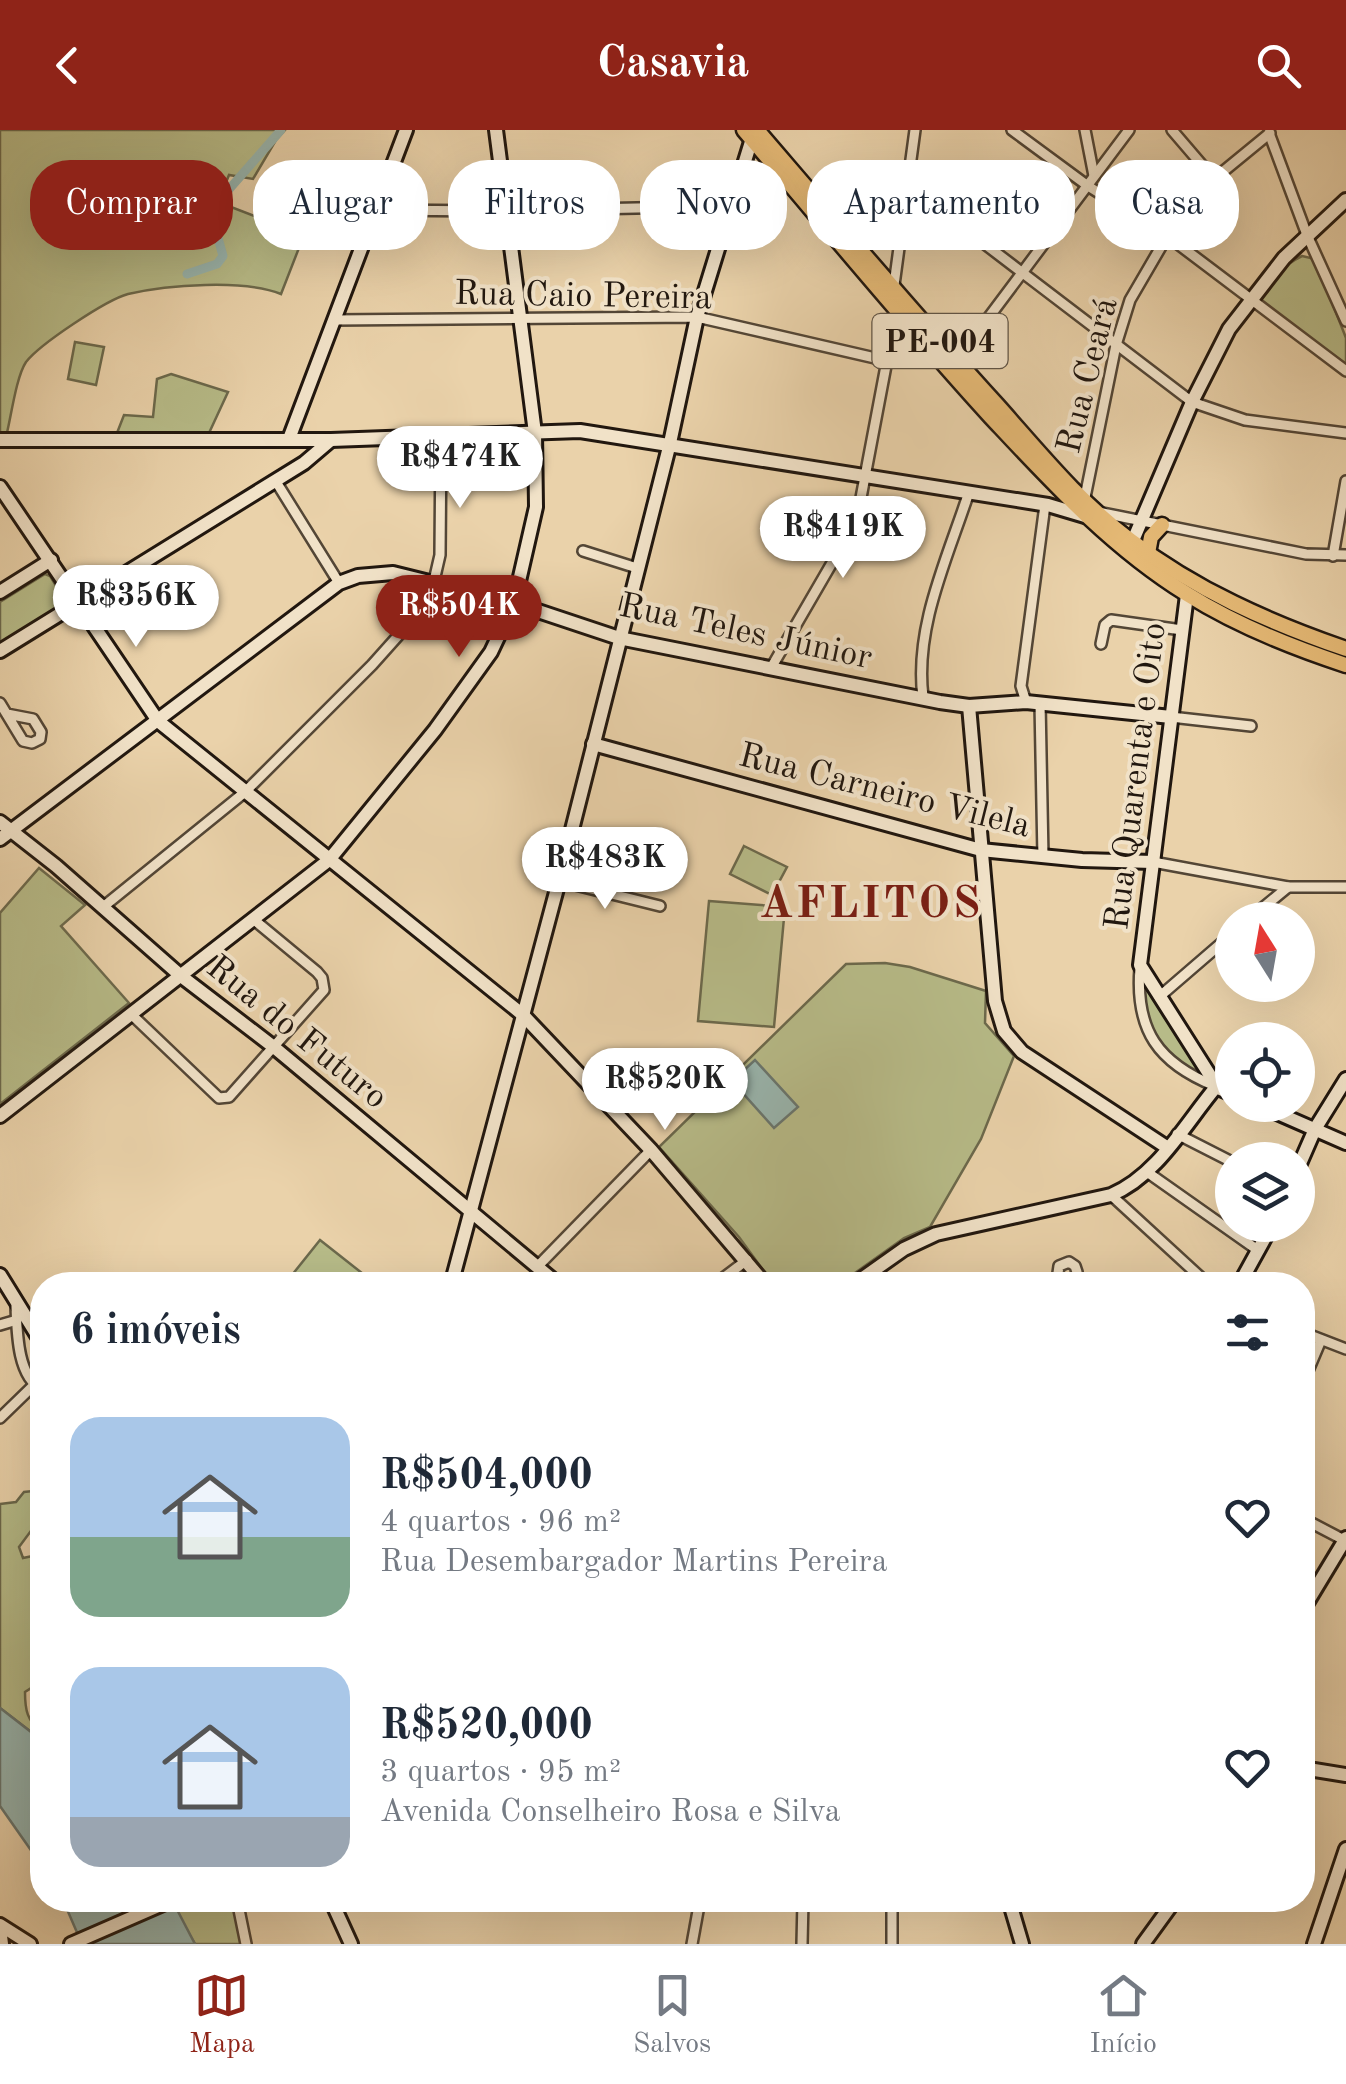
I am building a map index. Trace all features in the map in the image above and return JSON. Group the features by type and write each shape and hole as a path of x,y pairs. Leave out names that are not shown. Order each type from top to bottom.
{"main road":[{"name":"PE-004","path":"752,132 894,285 1088,510 1130,548 1188,595 1270,636 1346,664"},
{"name":"PE-004","path":"752,132 896,312 1060,491 1088,510"},
{"path":"1148,553 1151,536 1162,525"},
{"name":"PE-004","path":"1130,548 1148,553 1272,624 1346,649"}],"street":[{"path":"395,160 406,130"},
{"path":"496,130 500,160"},
{"path":"912,160 915,130"},
{"path":"1012,130 1095,190"},
{"path":"1085,130 1094,176"},
{"path":"956,360 1129,130"},
{"path":"1172,130 1198,160"},
{"path":"744,160 752,132"},
{"path":"1269,132 1307,235 1342,301 1346,321"},
{"name":"Rua Ceará","path":"1236,160 1269,132"},
{"path":"1130,548 1192,402 1229,329 1294,248 1346,200"},
{"path":"1294,248 1315,251"},
{"path":"290,439 361,250"},
{"path":"0,1116 328,860 437,727 491,652 514,603 536,507 535,433 512,250"},
{"path":"454,1272 559,881 670,444 697,316 717,250"},
{"path":"894,285 900,250"},
{"path":"991,250 1192,402 1245,420 1346,434"},
{"name":"Rua Ceará","path":"1088,510 1116,346 1130,300 1158,250"},
{"path":"1185,250 1346,371"},
{"path":"772,668 846,537 860,503 896,312"},
{"name":"Rua Caio Pereira","path":"334,320 697,316 888,361"},
{"path":"0,650 275,480 318,445 331,440 580,432 1088,510 1306,554 1346,555"},
{"path":"103,906 245,792 372,666 414,618 434,581 440,555 441,436"},
{"path":"0,440 290,439 318,445"},
{"path":"3,830 158,722 339,583 275,480"},
{"path":"1333,556 1346,481"},
{"path":"0,487 158,722 523,1015 651,1150 756,1272"},
{"path":"1011,702 1021,686 1046,505 1060,491"},
{"path":"923,697 920,679 928,619 969,492"},
{"path":"582,551 636,568"},
{"path":"0,592 51,560"},
{"name":"Rua Teles Júnior","path":"339,583 358,576 393,572 514,603 620,638 969,706 1033,702 1171,717"},
{"name":"Rua Quarenta e Oito","path":"1188,595 1140,965 1142,1016 1162,1054 1215,1086"},
{"path":"1101,644 1104,625 1110,620 1182,630"},
{"path":"908,694 920,679"},
{"path":"1021,686 1033,702 1043,857"},
{"path":"0,703 7,714"},
{"path":"969,706 998,1019 1012,1043 1168,1148"},
{"path":"1171,717 1251,726"},
{"name":"Rua Carneiro Vilela","path":"593,744 981,850 1153,862 1288,887 1346,887"},
{"name":"Rua do Futuro","path":"3,830 103,906 181,976 275,1048 544,1272"},
{"path":"559,881 660,906"},
{"path":"1270,902 1288,887"},
{"path":"132,1015 222,1099 229,1097 321,995 324,984 317,972 253,919"},
{"path":"1159,997 1215,949"},
{"name":"Rua Quarenta e Oito","path":"1140,965 1215,1084"},
{"path":"1309,1142 1346,1080"},
{"path":"871,1272 904,1249 936,1234 1111,1195 1138,1182 1215,1089"},
{"path":"1298,1122 1346,1142"},
{"path":"1177,1134 1215,1153"},
{"path":"537,1266 651,1150"},
{"path":"1147,1172 1260,1252"},
{"path":"1111,1195 1196,1272"},
{"path":"1247,1272 1264,1242"},
{"path":"731,1272 747,1260"},
{"path":"0,1274 30,1325"},
{"path":"16,1304 24,1366 30,1375"},
{"path":"0,1325 17,1320"},
{"path":"1315,1337 1346,1349"},
{"path":"1315,1354 1321,1340"},
{"path":"0,1418 30,1394"},
{"path":"1315,1524 1346,1540 1315,1590"},
{"path":"1315,1770 1346,1775"},
{"path":"1314,1944 1340,1889 1346,1849"},
{"path":"56,1944 129,1912"},
{"path":"71,1944 144,1912"},
{"path":"237,1912 243,1944"},
{"path":"336,1912 351,1944"},
{"path":"692,1944 698,1912"},
{"path":"802,1944 803,1912"},
{"path":"892,1912 892,1944"},
{"path":"1013,1912 1022,1944"},
{"path":"1143,1944 1166,1912"},
{"path":"0,1926 5,1944"},
{"path":"0,1926 30,1944"}],"green space":[{"path":"0,130 285,130 264,160 253,160 253,179 233,176 233,160 30,160 30,250 233,250 233,208 253,215 253,250 298,250 281,294 247,286 184,286 128,294 90,313 26,362 6,437 0,437"},
{"path":"1302,256 1315,259 1346,338 1346,364 1259,302 1276,275"},
{"path":"75,342 104,347 96,385 68,379"},
{"path":"171,374 228,392 209,433 117,433 124,415 153,417 157,379"},
{"path":"45,574 67,603 0,648 0,602"},
{"path":"744,846 787,867 772,895 730,874"},
{"path":"39,868 85,905 61,926 129,1003 0,1104 0,913"},
{"path":"709,901 785,907 774,1027 698,1021"},
{"path":"846,964 910,967 986,991 985,1023 1014,1056 981,1139 930,1227 904,1238 856,1272 765,1272 739,1237 659,1147"},
{"path":"1144,989 1152,994 1209,1079 1182,1065 1161,1045 1148,1019"},
{"path":"320,1240 361,1272 294,1272"},
{"path":"30,1491 30,1532 19,1547 23,1558 30,1557 30,1689 25,1692 30,1731 0,1708 0,1504 16,1502 24,1492"},
{"path":"244,1912 251,1944 195,1944 176,1913"}],"water":[{"path":"755,1060 798,1107 774,1128 732,1081"},
{"path":"0,1708 30,1731 30,1849 0,1806"},
{"path":"68,1912 178,1912 195,1944 82,1944"}],"waterway":[{"path":"187,274 217,264 223,256 213,220 224,195 281,130"}],"district":[{"name":"AFLITOS","path":"871,901"}]}
